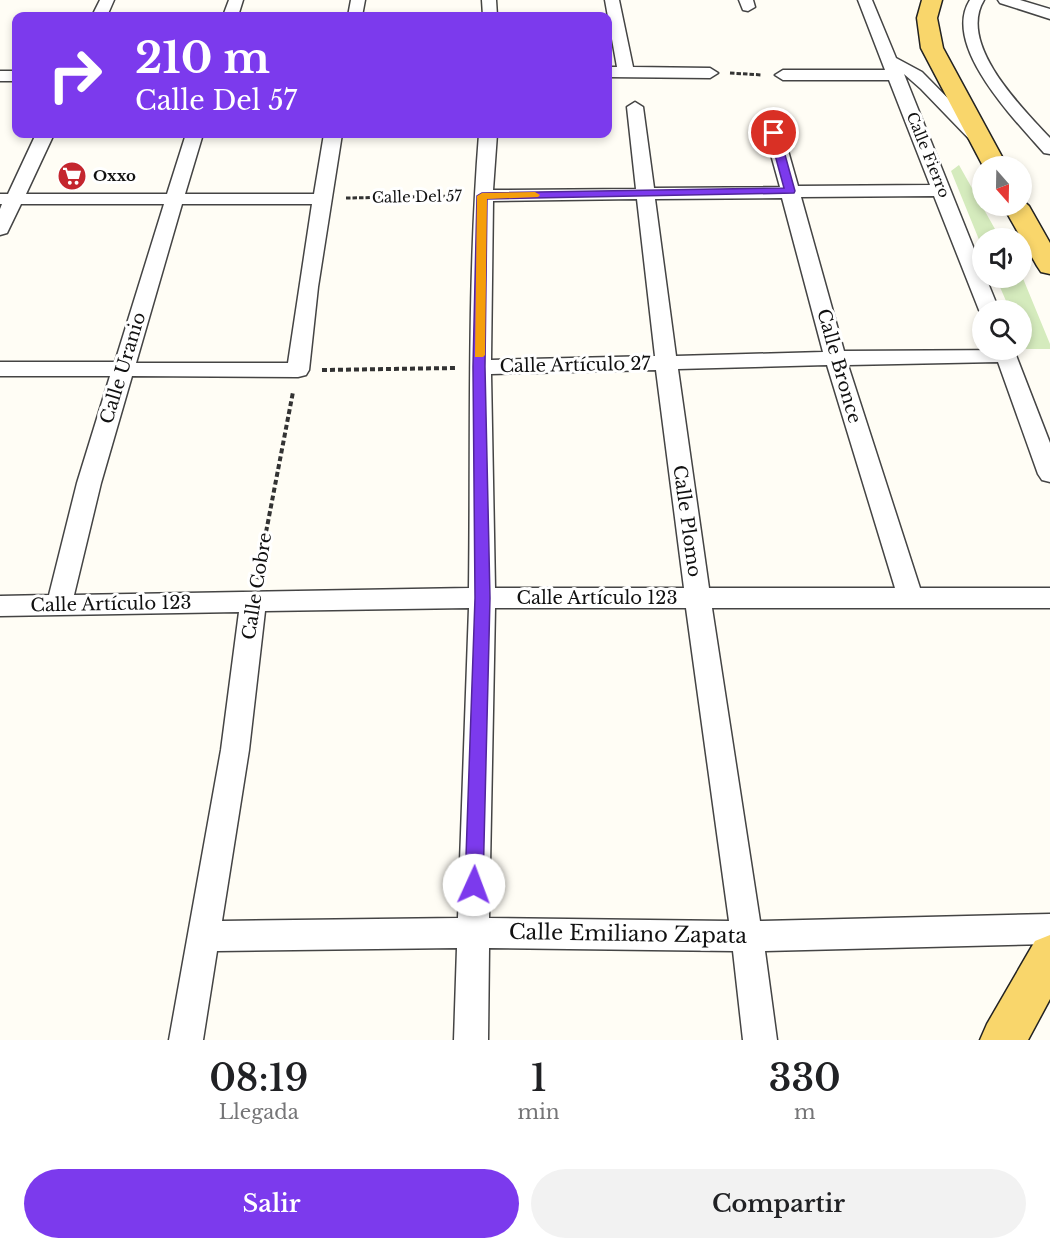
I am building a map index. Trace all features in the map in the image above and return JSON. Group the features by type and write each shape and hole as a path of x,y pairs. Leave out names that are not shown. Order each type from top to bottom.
{"main road":[{"path":"932,0 927,18 932,48 989,156"},
{"path":"1022,216 1050,266"},
{"path":"1003,1040 1050,956"}],"street":[{"path":"612,0 626,72"},
{"name":"Calle Fierro","path":"865,0 985,300"},
{"path":"977,0 970,14 969,26 972,43 1029,126 1050,149"},
{"path":"1005,0 1050,14"},
{"path":"783,75 893,68 911,69 968,131 981,141"},
{"path":"612,72 710,73"},
{"name":"Calle Plomo","path":"635,107 666,364 748,936 760,1040"},
{"name":"Calle Bronce","path":"774,133 835,357 910,597"},
{"path":"0,229 7,199 43,138"},
{"name":"Calle Uranio","path":"60,605 89,483 193,138"},
{"path":"0,369 298,370 321,198 332,138"},
{"path":"471,1040 482,598 479,367 482,196 488,138"},
{"name":"Calle Del 57","path":"482,196 645,192 941,190"},
{"path":"7,199 321,198"},
{"name":"Calle Artículo 27","path":"479,367 666,364 972,353"},
{"path":"1008,360 1050,474"},
{"name":"Calle Artículo 123","path":"0,606 482,598 1050,598"},
{"name":"Calle Cobre","path":"186,1040 235,750 252,603"},
{"name":"Calle Emiliano Zapata","path":"205,936 472,933 748,936 1050,929"}],"path":[{"path":"710,73 783,75"},
{"name":"Calle Del 57","path":"321,198 482,196"},
{"name":"Calle Artículo 27","path":"298,370 479,367"},
{"name":"Calle Cobre","path":"252,603 298,370"}],"green space":[{"path":"959,165 972,188 972,216 988,216 994,228 974,228 951,171"},
{"path":"1000,288 1027,288 1032,300 1006,300"},
{"path":"1032,300 1050,344 1050,349 1032,349"}],"slow traffic":[{"path":"479,355 482,196 535,195"}],"place":[{"name":"Oxxo","path":"72,176"}],"route":[{"path":"474,885 482,598 479,367 482,196 790,191 774,133"}]}
